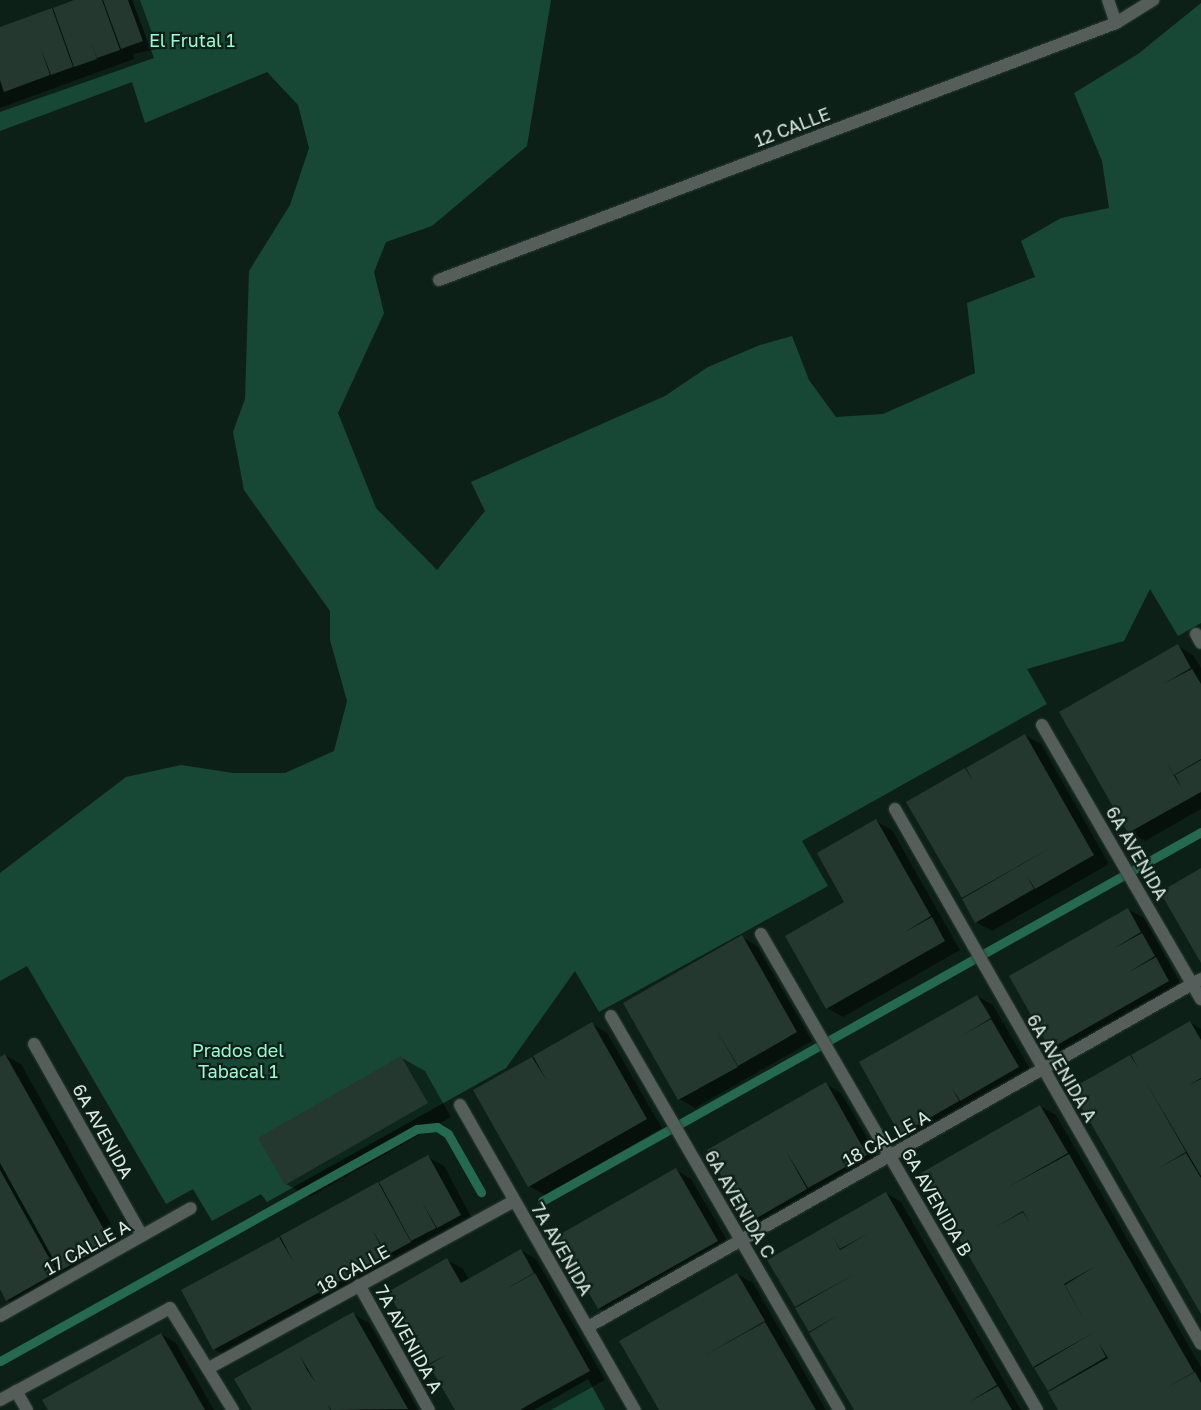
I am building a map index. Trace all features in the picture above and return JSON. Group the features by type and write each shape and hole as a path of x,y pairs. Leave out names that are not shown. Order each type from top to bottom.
{"street":[{"path":"1108,0 1116,23"},
{"name":"12 CALLE","path":"439,280 1116,23 1153,0"},
{"name":"6A AVENIDA","path":"1042,725 1142,897 1197,982 1201,999"},
{"name":"6A AVENIDA A","path":"895,809 992,982 1201,1344"},
{"name":"6A AVENIDA B","path":"761,934 1037,1410"},
{"name":"18 CALLE A","path":"588,1327 740,1239 1197,982"},
{"name":"6A AVENIDA C","path":"611,1016 838,1410"},
{"name":"6A AVENIDA","path":"34,1044 142,1236"},
{"name":"7A AVENIDA","path":"460,1105 634,1410"},
{"name":"18 CALLE","path":"209,1368 514,1201"},
{"name":"17 CALLE A","path":"0,1316 191,1208"},
{"name":"7A AVENIDA A","path":"359,1285 428,1410"},
{"path":"0,1400 170,1308 209,1368 233,1410"},
{"path":"16,1391 27,1410"}],"green space":[{"path":"132,0 551,0 527,146 432,226 386,242 374,272 384,313 338,413 376,508 437,570 485,511 471,482 665,396 708,367 760,345 792,336 809,380 836,417 883,414 975,373 967,303 1035,277 1021,241 1061,218 1109,208 1102,161 1074,93 1138,54 1201,3 1201,623 1178,636 1150,589 1124,641 1027,669 1047,704 802,841 828,886 599,1012 575,971 506,1068 267,1202 261,1194 212,1221 193,1189 166,1204 27,966 0,981 0,873 126,777 181,765 233,773 285,773 334,751 347,701 330,640 330,611 244,490 233,432 245,399 249,271 290,205 309,148 298,105 267,72 145,123 132,82 0,131 0,112 154,58"},
{"path":"588,1379 605,1410 534,1410"}],"building":[{"path":"74,0 102,0 120,50 97,58 91,43 97,59 74,67 53,8"},
{"path":"103,0 128,0 143,41 121,49"},
{"path":"52,8 73,67 51,75 40,46 50,75 4,92 0,80 0,27"},
{"path":"1178,644 1191,668 1163,684 1192,669 1201,684 1201,759 1174,775 1166,762 1182,789 1175,775 1201,760 1201,792 1128,833 1059,712"},
{"path":"1025,734 1094,855 1035,889 1027,876 1034,889 975,923 962,899 1050,848 962,898 906,802 965,768 973,781 966,768"},
{"path":"876,819 931,916 903,933 932,917 945,941 826,1009 785,936 844,902 817,853"},
{"path":"1201,868 1201,963 1160,892"},
{"path":"1128,908 1141,932 1113,949 1142,933 1155,956 1127,973 1156,957 1169,981 1050,1049 1009,976"},
{"path":"742,935 797,1032 738,1066 716,1029 738,1067 678,1100 623,1003"},
{"path":"977,995 991,1018 963,1035 991,1019 1019,1067 960,1101 952,1088 959,1101 900,1135 859,1062"},
{"path":"1190,1021 1201,1040 1201,1078 1189,1085 1201,1079 1201,1176 1144,1079 1186,1152 1157,1169 1186,1153 1201,1178 1201,1314 1071,1089 1130,1055 1138,1068 1131,1055"},
{"path":"592,1022 647,1119 528,1187 473,1090 532,1057 547,1081 533,1056"},
{"path":"5,1054 111,1242 60,1271 0,1163 0,1057"},
{"path":"401,1056 428,1103 285,1185 258,1138"},
{"path":"826,1082 867,1155 808,1188 786,1151 807,1189 748,1223 707,1150"},
{"path":"1040,1105 1068,1153 1008,1187 1069,1154 1194,1372 1166,1388 1195,1372 1201,1383 1201,1410 1058,1410 1048,1392 1108,1358 1099,1344 1106,1357 1048,1391 1034,1368 1093,1333 1033,1367 921,1173","holes":["1023,1211 1031,1225 1023,1212 994,1228","1094,1267 1065,1285 1086,1323 1064,1284"]},
{"path":"428,1155 461,1215 437,1228 422,1202 436,1228 411,1241 379,1182"},
{"path":"676,1168 718,1241 598,1309 557,1236"},
{"path":"0,1170 57,1272 6,1301 0,1289"},
{"path":"378,1182 411,1242 387,1255 372,1229 386,1256 213,1350 181,1290 279,1237 294,1263 280,1236"},
{"path":"886,1192 997,1385 969,1402 998,1386 1012,1410 854,1410 809,1333 838,1315 809,1332 795,1308 855,1274 795,1307 767,1260","holes":["869,1233 840,1250 832,1236 840,1249"]},
{"path":"521,1249 534,1273 506,1289 535,1273 590,1371 520,1410 455,1410 429,1365 446,1355 429,1364 388,1292 447,1258 461,1283"},
{"path":"737,1273 765,1321 705,1355 765,1322 816,1410 659,1410 619,1341"},
{"path":"353,1312 408,1409 331,1410 328,1405 330,1410 252,1410 234,1379","holes":["300,1356 316,1383 307,1370"]},
{"path":"161,1333 205,1410 48,1410 42,1400"}],"waterway":[{"path":"542,1201 1201,832"},
{"path":"0,1361 417,1129 437,1127 448,1134 481,1192"}],"park label":[{"name":"El Frutal 1","path":"192,40"},
{"name":"Prados del Tabacal 1","path":"238,1061"}]}
